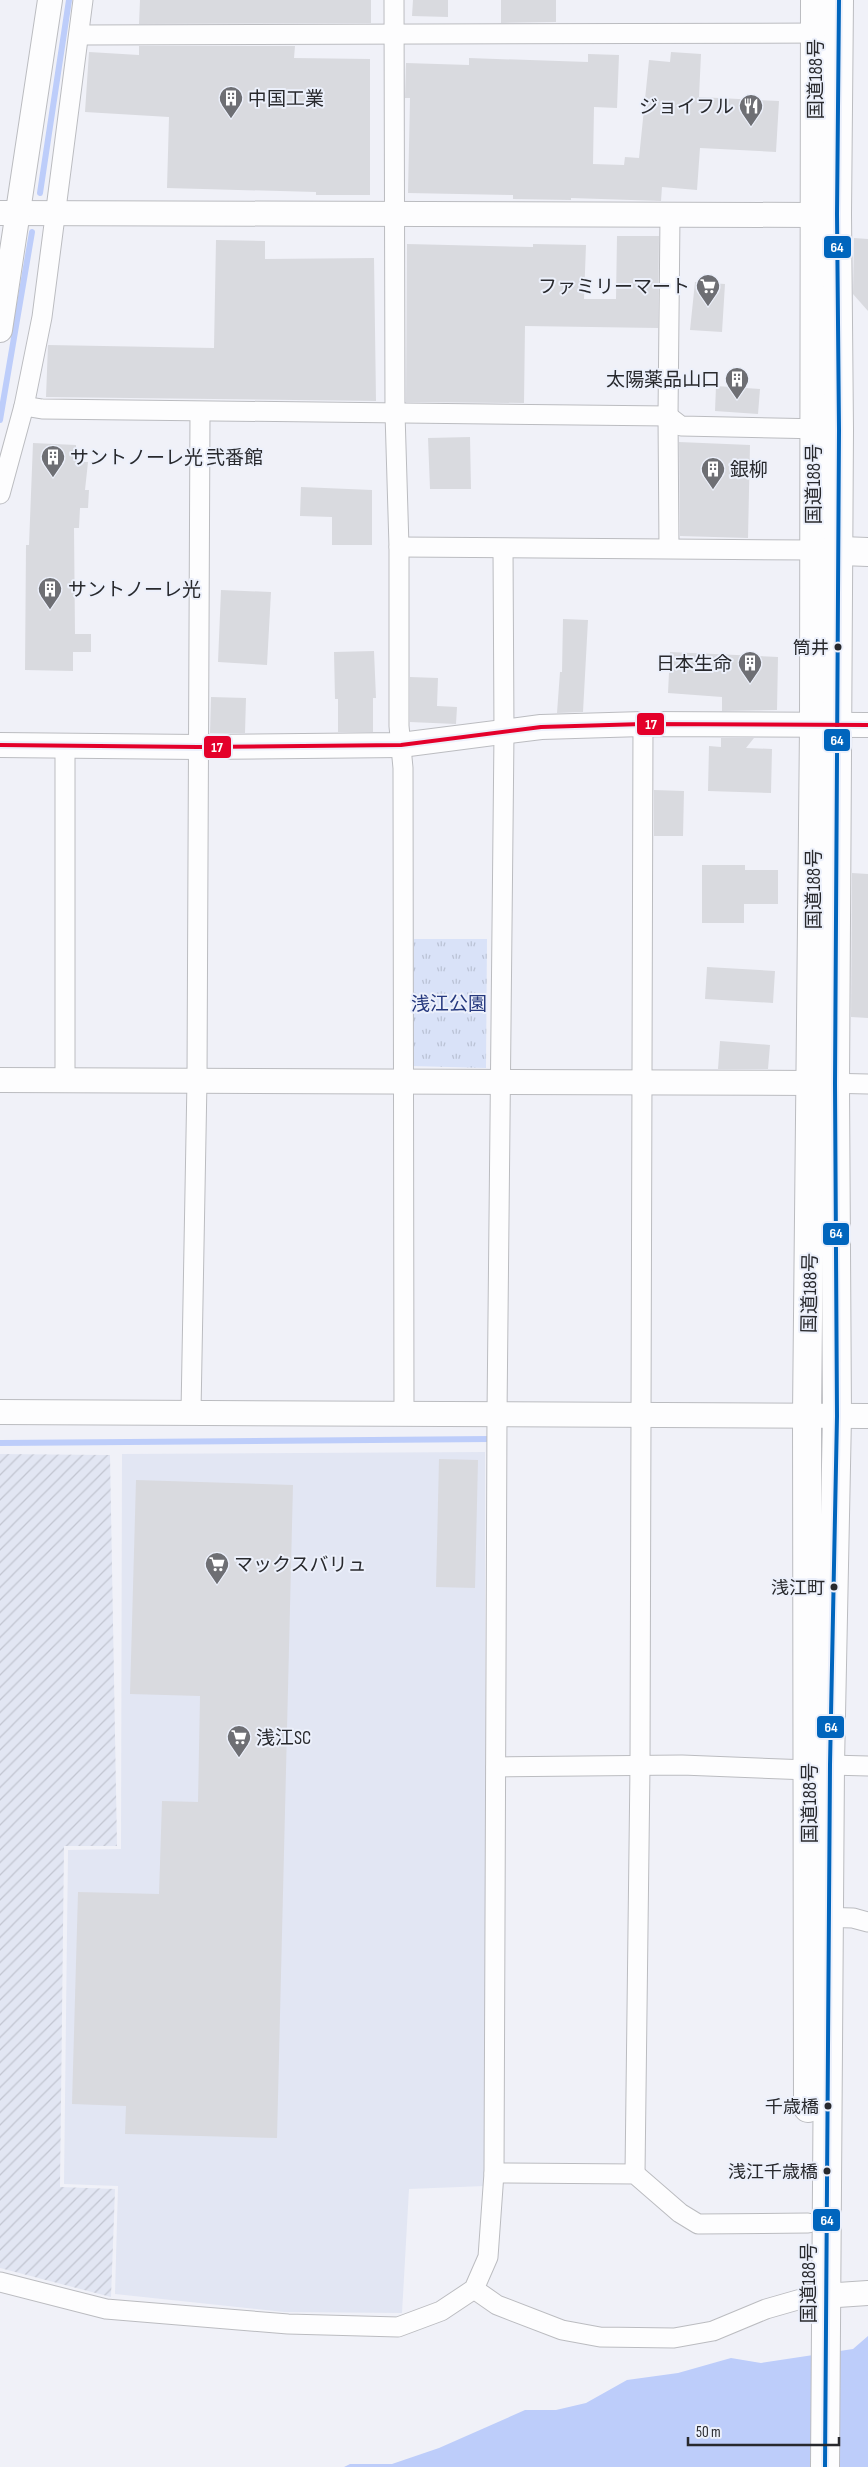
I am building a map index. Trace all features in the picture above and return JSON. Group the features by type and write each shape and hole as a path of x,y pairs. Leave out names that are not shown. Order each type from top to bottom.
{"main road":[{"name":"国道188号","path":"815,0 827,33"},
{"name":"国道188号","path":"825,2467 817,2306 820,1768 808,1415 823,1083 827,429 827,33 838,0"},
{"path":"826,551 868,552"},
{"name":"国道188号","path":"820,1768 837,1416 823,1083"},
{"name":"国道188号","path":"807,2467 817,2306 808,2223 819,1917"}],"street":[{"path":"0,330 9,213 50,0"},
{"path":"0,494 24,406 42,317 83,0"},
{"path":"394,0 395,413 399,547 399,726 403,768 404,1414"},
{"path":"79,34 394,36 827,33"},
{"path":"9,213 826,215"},
{"path":"669,548 670,216"},
{"path":"24,406 42,409 200,412 668,416 681,426 827,429"},
{"path":"191,1412 197,1080 200,412"},
{"path":"399,547 503,549 669,548 826,551"},
{"path":"0,2282 106,2309 288,2324 398,2327 441,2311 474,2289 488,2257 494,2173 496,1414 504,733 503,549"},
{"path":"635,2174 640,1766 643,724"},
{"path":"0,745 198,747 401,745 540,727 643,724 868,725"},
{"path":"65,746 65,1079"},
{"path":"0,1080 868,1084"},
{"path":"0,1412 868,1416"},
{"path":"496,1767 820,1768 868,1766"},
{"path":"819,1917 853,1918 868,1922"},
{"path":"494,2173 635,2174 680,2213 698,2224 808,2223"},
{"path":"474,2289 497,2305 562,2330 600,2337 674,2338 713,2331 766,2308 817,2306 868,2293"}],"shaded area":[{"path":"485,1452 485,2186 409,2189 402,2313 284,2312 115,2294 118,2186 64,2184 68,1850 121,1849 122,1454"},
{"path":"0,1454 110,1455 117,1846 64,1846 60,2187 115,2189 111,2297 0,2268"}],"green space":[{"name":"浅江公園","path":"414,939 487,939 486,1068 411,1066"}],"water":[{"path":"868,2336 868,2467 344,2467 350,2464 392,2464 439,2448 525,2410 556,2410 586,2403 627,2380 678,2373 731,2358 761,2363 853,2349"}],"building":[{"path":"140,0 371,0 371,23 139,24"},
{"path":"413,0 448,0 448,17 412,16"},
{"path":"501,0 556,0 556,22 501,23"},
{"path":"139,46 295,46 294,58 370,59 370,195 316,195 316,192 167,188 169,117 85,112 89,52 139,55"},
{"path":"671,52 701,54 699,97 779,101 776,152 700,148 697,190 662,187 661,201 571,198 571,200 513,199 513,195 408,193 410,98 405,98 406,63 469,65 469,58 588,62 588,54 619,55 617,108 594,107 593,164 624,165 625,157 639,158 649,60 670,62"},
{"path":"617,236 659,236 658,328 525,326 524,403 406,402 407,244 533,247 533,244 586,245 584,299 616,299"},
{"path":"854,238 868,239 868,311 853,294"},
{"path":"216,240 265,241 265,259 374,258 376,401 46,397 48,345 214,348"},
{"path":"695,282 725,284 722,332 690,330"},
{"name":"太陽薬品山口","path":"716,386 760,389 758,414 715,411"},
{"path":"470,437 471,489 430,489 428,438"},
{"name":"銀柳","path":"679,442 750,445 748,538 680,536"},
{"path":"33,443 76,445 76,462 88,462 85,490 89,490 88,508 80,508 79,528 74,528 75,634 91,634 91,652 73,652 73,671 25,670 26,545 29,545"},
{"path":"301,487 372,490 372,545 332,545 332,517 300,516"},
{"path":"221,590 271,592 267,665 218,662"},
{"path":"563,619 588,620 583,712 557,713 560,672 562,672"},
{"path":"374,651 376,698 373,698 373,732 338,732 338,699 335,699 334,652"},
{"path":"670,652 778,657 777,710 722,711 722,697 668,693"},
{"path":"410,677 438,678 437,706 457,707 456,724 410,722"},
{"path":"211,697 246,698 245,733 210,733"},
{"path":"721,738 754,738 746,748 772,749 771,793 708,791 709,746 721,747"},
{"path":"654,790 684,791 683,836 654,836"},
{"path":"702,865 745,865 745,870 778,870 778,904 744,904 744,923 702,923"},
{"path":"852,873 868,874 868,1018 851,1017"},
{"path":"707,967 775,971 773,1003 705,999"},
{"path":"720,1041 770,1045 768,1069 718,1069"},
{"path":"439,1459 478,1460 475,1588 436,1587"},
{"path":"136,1480 293,1485 277,2138 125,2134 126,2106 72,2104 78,1892 159,1894 162,1801 198,1802 200,1696 130,1694"}],"waterway":[{"path":"40,193 69,0"},
{"path":"0,420 32,232"},
{"path":"0,1443 490,1439"}],"transit line":[{"name":"64","path":"825,2467 830,1765 837,1416 835,1084 839,430 837,214 839,0"},
{"name":"17","path":"0,745 198,747 401,745 541,727 643,724 868,725"}],"place":[{"name":"中国工業","path":"231,119"},
{"name":"ジョイフル","path":"751,127"},
{"name":"ファミリーマート","path":"708,307"},
{"name":"太陽薬品山口","path":"737,400"},
{"name":"サントノーレ光 弐番館","path":"53,478"},
{"name":"銀柳","path":"713,490"},
{"name":"サントノーレ光","path":"50,610"},
{"name":"筒井","path":"838,647"},
{"name":"日本生命","path":"750,684"},
{"name":"マックスバリュ","path":"217,1585"},
{"name":"浅江町","path":"834,1587"},
{"name":"浅江SC","path":"239,1758"},
{"name":"千歳橋","path":"828,2106"},
{"name":"浅江千歳橋","path":"827,2171"}]}
